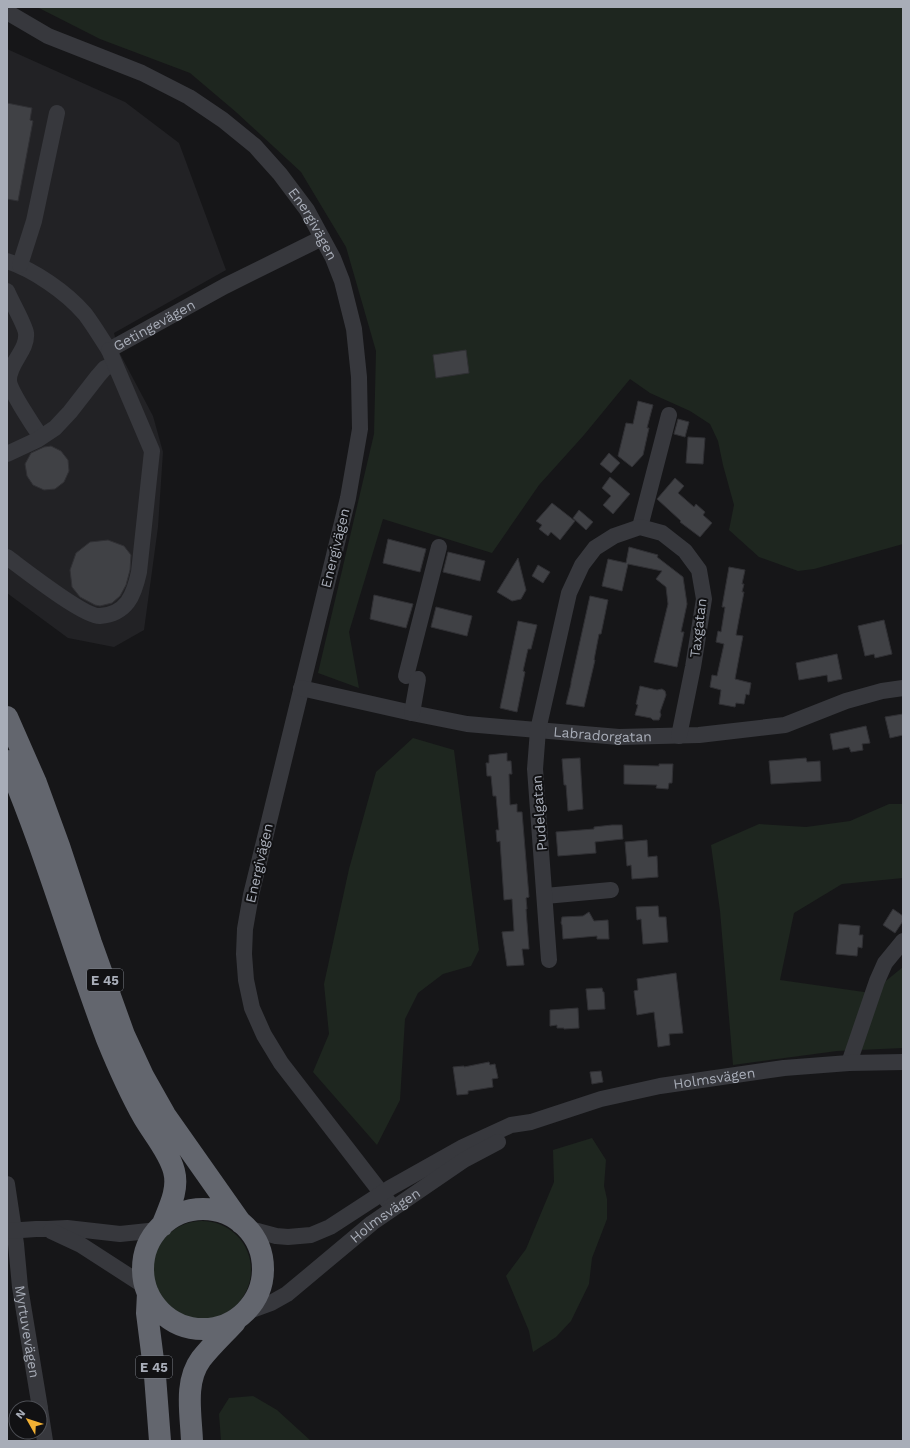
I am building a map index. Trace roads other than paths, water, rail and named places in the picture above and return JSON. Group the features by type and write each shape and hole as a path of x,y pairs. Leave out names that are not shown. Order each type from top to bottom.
{"highway":[{"name":"E 45","path":"7,717 38,790 124,1034 143,1076 165,1115 244,1226 259,1248 262,1256 263,1272 258,1294 249,1308 200,1360 194,1370 191,1380 190,1393 192,1441"},
{"name":"E 45","path":"7,761 43,853 75,950 108,1040 128,1088 170,1161 173,1170 175,1188 160,1228 147,1247 143,1274 147,1290 147,1313 155,1376 160,1441"},
{"name":"E 45","path":"160,1228 184,1212 201,1209 222,1212 244,1226"},
{"name":"E 45","path":"147,1290 156,1306 166,1317 180,1325 187,1327 210,1329 225,1325 241,1316"}],"street":[{"name":"Energivägen","path":"7,12 48,36 142,73 189,97 223,120 255,146 280,174 307,210 333,258 342,281 354,329 360,377 360,428 348,498 250,902 245,929 244,954 246,980 252,1008 264,1035 281,1064 393,1208"},
{"path":"13,263 34,221 57,113"},
{"name":"Getingevägen","path":"13,263 66,295 84,314 98,333 112,357 225,286 322,238"},
{"path":"7,291 26,332 26,341 10,370 9,382 40,437"},
{"path":"7,454 55,428 70,412 112,357"},
{"path":"7,557 64,597 81,608 98,616 115,612 124,607 134,592 139,572 152,451 112,357"},
{"path":"538,730 569,593 582,565 595,548 614,536 640,527 669,415"},
{"name":"Taxgatan","path":"640,527 662,534 685,551 699,570 704,599 693,667 679,736"},
{"path":"412,713 412,678 439,547"},
{"name":"Labradorgatan","path":"301,688 467,724 619,737 679,736 740,731 785,725 846,701 882,691 903,688"},
{"name":"Pudelgatan","path":"538,730 536,769 549,960"},
{"path":"545,896 611,890"},
{"path":"849,1063 877,981 885,963 903,941"},
{"name":"Holmsvägen","path":"244,1226 276,1236 288,1237 311,1235 330,1227 382,1193 463,1147 511,1125 530,1122 601,1099 660,1086 778,1068 849,1063 903,1062"},
{"name":"Holmsvägen","path":"241,1316 271,1303 287,1294 348,1242 393,1208 464,1160 515,1134 530,1122"},
{"name":"Myrtuvevägen","path":"7,1184 13,1290 38,1400"},
{"path":"10,1231 67,1228 120,1234 160,1228"},
{"path":"48,1230 81,1245 147,1290"}]}
